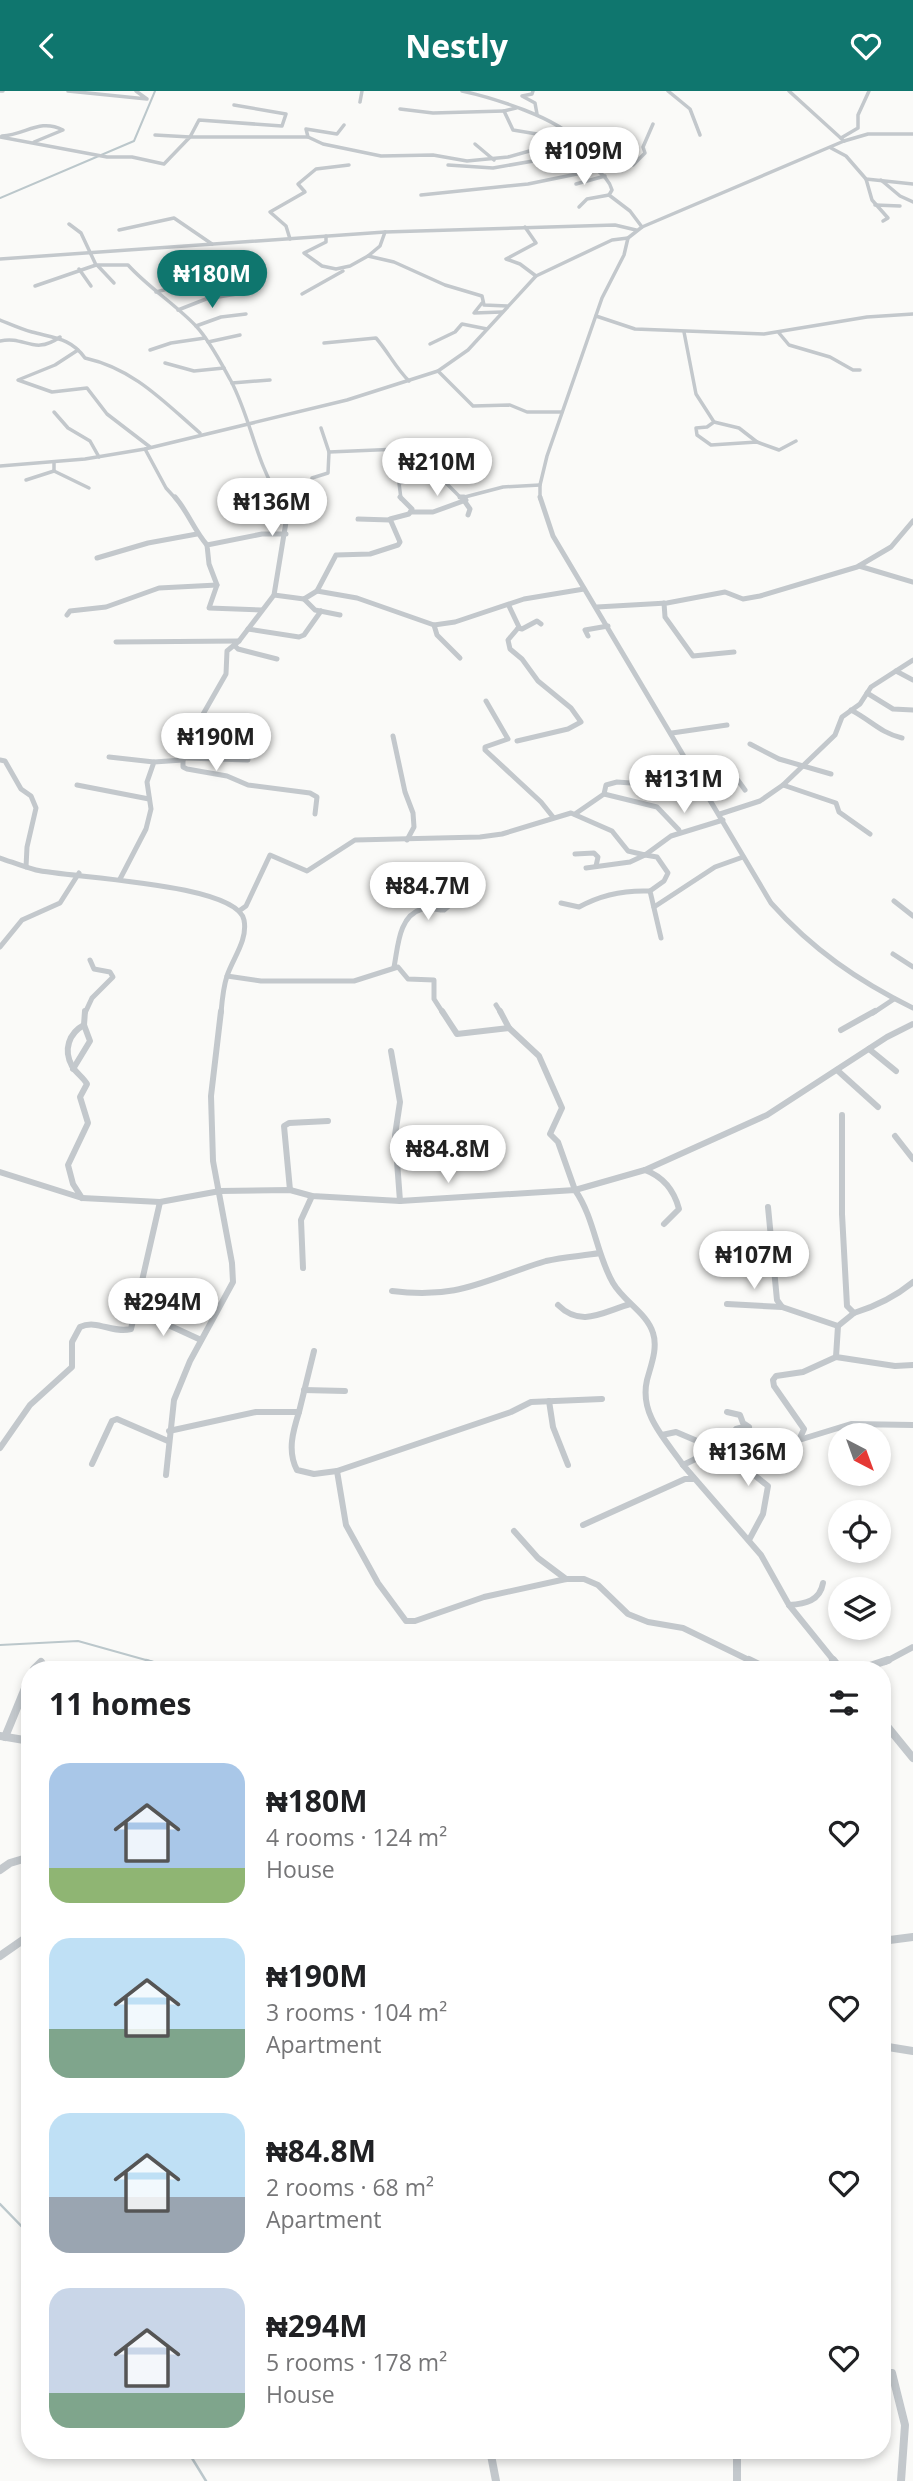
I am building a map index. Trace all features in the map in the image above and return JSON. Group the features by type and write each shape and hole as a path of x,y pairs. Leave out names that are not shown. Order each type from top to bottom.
{"street":[{"path":"68,91 147,99 136,91"},
{"path":"360,102 362,91"},
{"path":"462,91 486,95 537,114 572,138 584,157 605,176 612,190 609,195"},
{"path":"486,95 494,91"},
{"path":"533,91 533,94 522,96 535,103 537,114"},
{"path":"668,91 692,111 700,135"},
{"path":"789,91 842,139"},
{"path":"869,91 858,115 858,128 831,148 642,227 628,238 624,255 596,316 540,485 544,516 584,589 771,903 791,927 836,966 913,1008"},
{"path":"234,105 285,112 283,136"},
{"path":"400,109 433,113 504,111 516,108"},
{"path":"504,111 513,130 537,134 563,133"},
{"path":"33,142 63,130 34,124 20,133 0,137 164,164 190,137 199,120 282,126"},
{"path":"421,195 441,190 530,184 637,163 645,153 643,147 653,124"},
{"path":"308,137 307,128 337,134 344,125"},
{"path":"572,138 607,131"},
{"path":"842,139 868,134 913,134"},
{"path":"155,135 219,141 283,136 308,137 323,144 382,156 433,155 457,161 494,160 533,150 579,146"},
{"path":"475,144 494,160"},
{"path":"831,148 846,156 866,179 875,205 888,218 883,221"},
{"path":"448,165 493,168 562,156 584,157"},
{"path":"290,239 286,226 270,212 305,192 306,190 298,185 315,169 349,165"},
{"path":"576,184 605,176"},
{"path":"866,179 913,184"},
{"path":"881,180 900,196 913,202"},
{"path":"579,207 587,199 609,195 630,211 642,227"},
{"path":"875,205 900,206"},
{"path":"120,230 174,218 212,244"},
{"path":"69,224 81,233 97,265 114,283"},
{"path":"0,259 385,232 615,225 636,230"},
{"path":"525,227 536,243 506,258 536,276"},
{"path":"302,294 368,256 380,246 385,232"},
{"path":"327,236 326,242 304,255 335,269 348,269"},
{"path":"0,465 99,457 148,448 200,433 347,400 438,371 457,360 536,276 612,240 628,238"},
{"path":"368,256 394,262 445,285 482,296 482,303 474,313 502,312"},
{"path":"35,286 57,280 79,269 97,265 128,265 147,286 196,326 224,367 247,417 270,485 281,498 287,516 286,534 274,595 227,651 226,674 198,723 183,767 227,776 242,784 310,793 317,797 315,814"},
{"path":"79,269 91,286"},
{"path":"156,292 234,272"},
{"path":"178,310 206,299 243,293"},
{"path":"482,303 507,306"},
{"path":"196,326 221,317 246,314"},
{"path":"596,316 635,329 779,333 867,317 913,314"},
{"path":"0,320 32,332 60,337 85,358 108,363 131,375 200,433"},
{"path":"430,344 455,332 462,324 487,329"},
{"path":"684,332 696,394 714,422 739,428 757,442 779,450 796,441"},
{"path":"779,333 789,345 830,356 853,370 860,370"},
{"path":"150,350 171,343 240,335"},
{"path":"0,341 13,338 25,347 42,347 60,337"},
{"path":"324,343 376,338 393,358 394,366 408,381"},
{"path":"78,350 55,365 18,380 52,393 87,388 93,401 109,417 124,427 128,435 148,448 166,488 191,518 197,534 207,545 209,564 217,585 209,605 211,610 262,610"},
{"path":"165,363 197,373 224,367"},
{"path":"438,371 473,407 510,405 527,412 562,412"},
{"path":"232,383 270,380"},
{"path":"54,412 68,428 90,441 99,457"},
{"path":"714,422 707,427 696,428 696,435 711,445 757,442"},
{"path":"312,478 328,473 329,452 321,428"},
{"path":"329,452 423,448 436,473 470,509 468,515"},
{"path":"54,461 54,471"},
{"path":"26,480 54,471 89,488"},
{"path":"411,512 412,509 401,501 397,490 400,484 436,473"},
{"path":"358,519 390,520 411,512 424,514 503,487 540,485"},
{"path":"304,599 317,591 336,555 363,556 398,545 400,542 390,520"},
{"path":"597,607 664,603 725,592 743,599 760,596 859,566 891,547 913,521"},
{"path":"97,558 122,553 140,545 163,543 197,534"},
{"path":"207,545 262,534 286,534"},
{"path":"859,566 913,582"},
{"path":"67,615 70,611 106,607 159,588 217,585"},
{"path":"317,591 357,598 434,625 524,600 584,589"},
{"path":"274,595 304,599 315,610 341,615"},
{"path":"664,603 665,617 693,656 734,652"},
{"path":"509,606 518,628"},
{"path":"248,629 299,637 304,635 321,611"},
{"path":"518,628 522,629 537,621 541,624"},
{"path":"434,625 437,635 460,658"},
{"path":"589,636 585,630 608,626"},
{"path":"517,741 568,729 580,722 578,716 538,681 522,659 510,649 508,640 518,628"},
{"path":"116,642 236,643 277,659"},
{"path":"586,868 630,862 645,855 679,830 722,817 760,801 783,785 828,743 835,735 842,717 860,704 876,682 913,660"},
{"path":"896,671 913,680"},
{"path":"867,693 893,709 913,710"},
{"path":"486,701 508,739 485,747 485,750 541,802 553,817"},
{"path":"851,710 869,719 882,733 902,738"},
{"path":"672,733 727,725"},
{"path":"393,736 405,792 413,813 414,827 407,839"},
{"path":"750,744 779,759 831,775"},
{"path":"109,757 154,762 184,759 248,760"},
{"path":"0,760 5,761 21,789 31,796 36,808 27,847 26,867"},
{"path":"690,764 724,761 745,790"},
{"path":"120,879 146,829 151,810 147,782 154,762"},
{"path":"239,911 246,906 270,855 307,871 355,840 502,834 553,817 575,814 604,794 606,785 617,782 631,783 648,770"},
{"path":"783,785 836,803 839,812 870,834"},
{"path":"77,786 149,799"},
{"path":"604,794 657,807 679,830"},
{"path":"561,903 579,907 593,899 626,890 650,891 664,881 668,873 657,857 628,851 612,831 575,814"},
{"path":"575,854 594,853 598,857 596,866"},
{"path":"0,857 26,867 120,879 216,897 235,905 244,918 244,936 227,977 211,1096 213,1161 232,1263 233,1282 201,1340 174,1401 166,1475"},
{"path":"654,907 715,867 743,857"},
{"path":"0,947 22,920 60,903 79,873"},
{"path":"394,967 398,952 397,943 410,917 422,909 444,910 451,904 457,890"},
{"path":"650,891 661,938"},
{"path":"894,901 913,916"},
{"path":"893,954 913,967"},
{"path":"73,1069 90,1041 84,1025 84,1016 97,991 113,977 110,972 94,969 90,960"},
{"path":"227,977 261,981 354,981 398,967 408,979 434,980 435,999 457,1034 509,1028"},
{"path":"841,1030 854,1025 894,999"},
{"path":"906,1005 913,999"},
{"path":"496,1005 509,1028 539,1056 559,1097 562,1108 550,1134 558,1142 575,1190 582,1199 600,1253 619,1294 650,1324 654,1337 645,1395 649,1416 693,1479 761,1555 789,1605 834,1661"},
{"path":"0,1172 82,1198 160,1202 220,1191 290,1190 312,1196 400,1201 575,1190 645,1170 767,1115 913,1024"},
{"path":"82,1198 68,1178 66,1164 88,1123 80,1097 87,1084 86,1080 73,1069 68,1060 68,1044 78,1027 84,1025"},
{"path":"869,1049 896,1071"},
{"path":"391,1051 400,1102 395,1135 400,1201"},
{"path":"837,1070 878,1107"},
{"path":"842,1115 842,1214 846,1293 847,1306 854,1313"},
{"path":"290,1190 284,1126 289,1123 328,1121"},
{"path":"895,1136 913,1159"},
{"path":"645,1170 666,1179 678,1203 676,1215 664,1224"},
{"path":"303,1268 301,1220 312,1196"},
{"path":"0,1448 30,1405 72,1367 75,1359 72,1340 83,1324 90,1323 127,1332 131,1329 160,1202"},
{"path":"768,1207 777,1300 782,1307"},
{"path":"392,1291 415,1294 452,1292 488,1283 547,1261 600,1253"},
{"path":"836,1357 838,1326 854,1313 879,1304 903,1291 913,1282"},
{"path":"558,1305 568,1315 579,1319 630,1304"},
{"path":"727,1304 782,1307 838,1326"},
{"path":"132,1316 164,1323 201,1340"},
{"path":"314,1351 293,1430 292,1461 297,1470 314,1473 337,1471 511,1412 531,1402 602,1399"},
{"path":"799,1440 804,1429 773,1380 785,1373 803,1372 836,1357 895,1366 913,1364"},
{"path":"304,1390 345,1391"},
{"path":"549,1401 553,1427 568,1465"},
{"path":"169,1431 256,1412 299,1412"},
{"path":"727,1412 740,1415 743,1423 755,1433 770,1458 799,1440 851,1425 913,1425"},
{"path":"92,1464 112,1421 117,1419 168,1441"},
{"path":"682,1465 716,1449 736,1429 750,1429"},
{"path":"662,1435 676,1432 716,1449"},
{"path":"729,1437 741,1440 734,1459 768,1486 766,1508 759,1527 749,1540"},
{"path":"337,1471 346,1525 378,1583 406,1621 415,1621 484,1597 566,1579 584,1579 598,1585 628,1614 648,1622 683,1628 751,1661"},
{"path":"583,1525 685,1479 693,1479"},
{"path":"514,1531 538,1558 566,1579"},
{"path":"789,1605 801,1605 815,1599 822,1591 823,1583"},
{"path":"888,1661 913,1647"},
{"path":"21,1696 3,1736 21,1739"},
{"path":"891,1731 913,1758"},
{"path":"0,1870 21,1860"},
{"path":"891,1940 913,1937"},
{"path":"0,1956 21,1941"},
{"path":"891,2047 913,2051"},
{"path":"892,2373 905,2425 901,2481"},
{"path":"492,2459 496,2481"},
{"path":"737,2459 737,2481"}],"waterway":[{"path":"0,198 134,141 155,91"},
{"path":"0,1645 78,1641 149,1661"},
{"path":"0,2204 21,2226"},
{"path":"193,2459 206,2481"}]}
